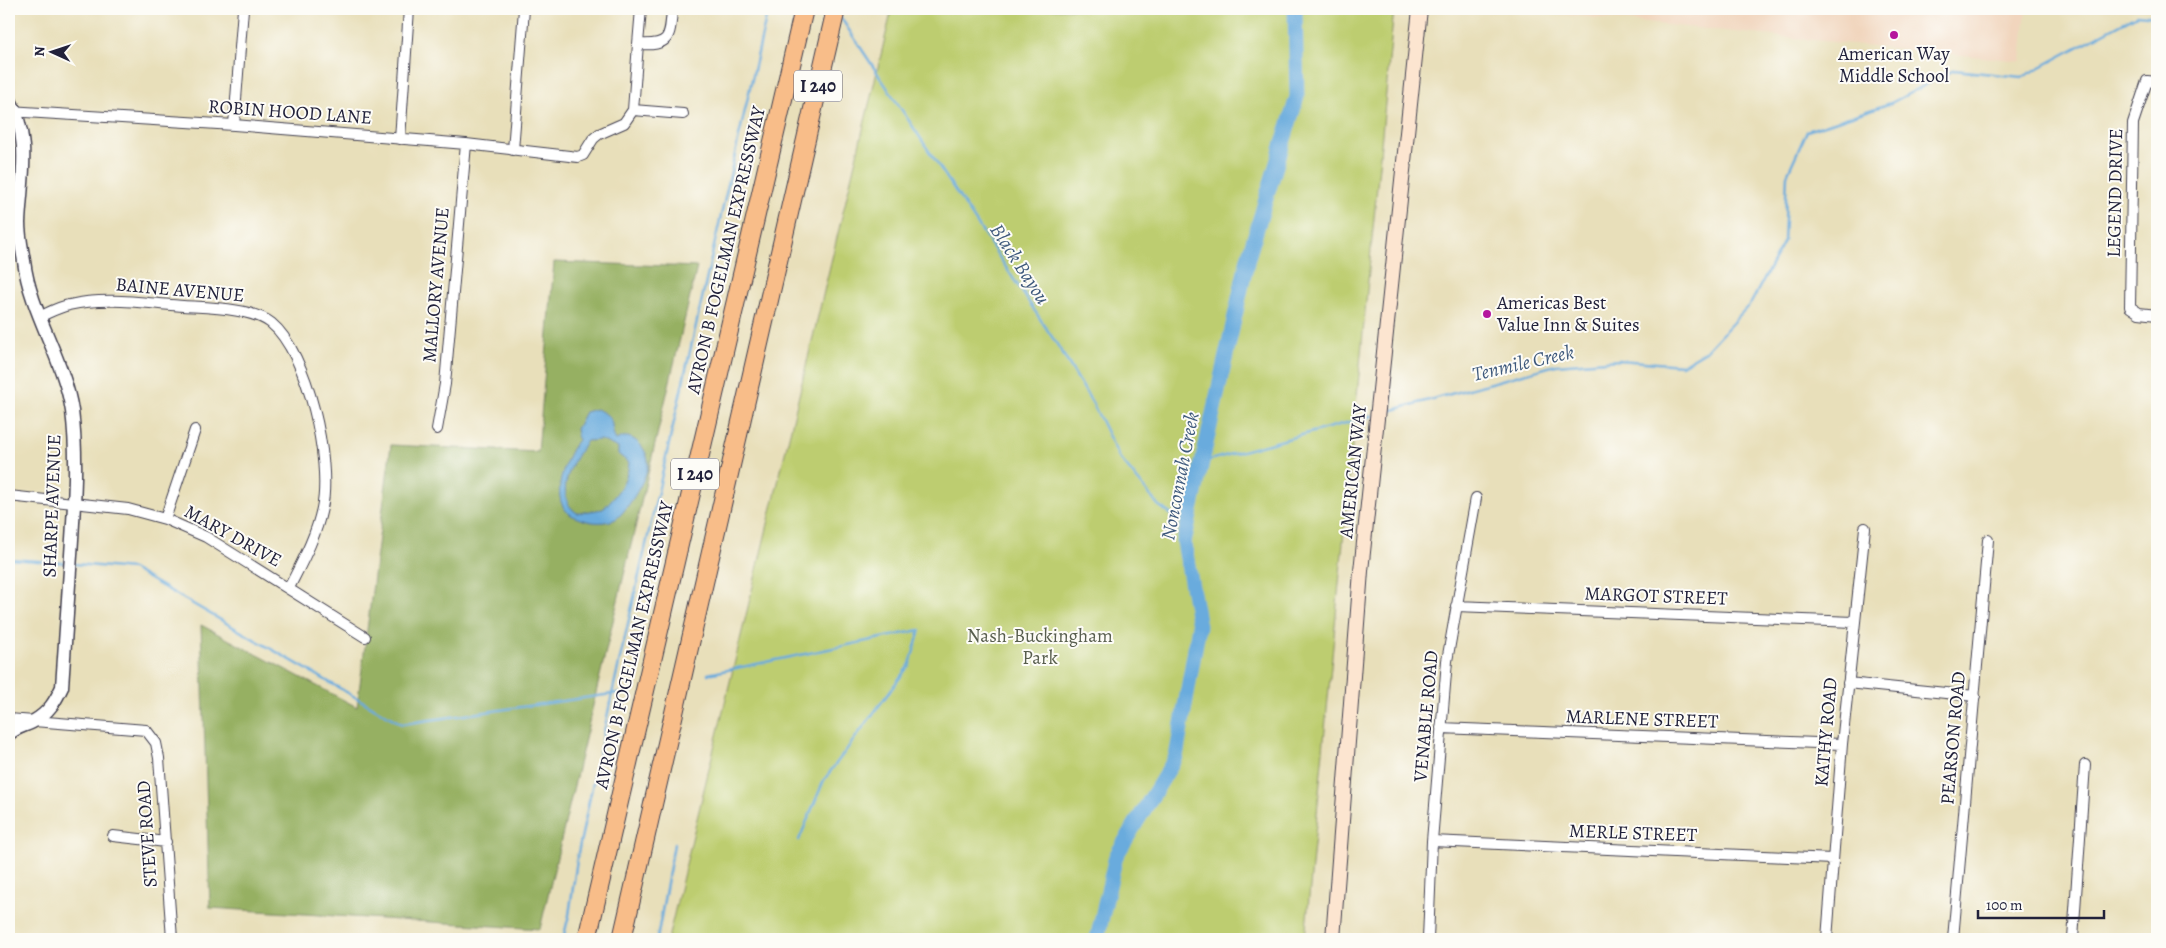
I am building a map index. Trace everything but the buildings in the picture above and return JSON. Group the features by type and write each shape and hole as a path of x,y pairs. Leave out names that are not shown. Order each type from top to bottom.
{"highway":[{"name":"AVRON B FOGELMAN EXPRESSWAY","path":"587,939 804,9"},
{"name":"I 240","path":"622,939 836,9"}],"main road":[{"name":"AMERICAN WAY","path":"1334,939 1360,571 1380,398 1420,9"}],"street":[{"path":"234,125 243,9"},
{"path":"400,139 409,9"},
{"path":"513,150 524,9"},
{"path":"641,9 633,110 683,114"},
{"path":"638,44 664,42 670,34 672,9"},
{"name":"LEGEND DRIVE","path":"2152,82 2133,123 2130,307 2139,312 2157,315"},
{"name":"SHARPE AVENUE","path":"9,98 12,111 22,129 24,148 19,226 25,274 61,366 72,410 75,449 75,502 62,687 54,704 34,721 14,729 9,734"},
{"name":"ROBIN HOOD LANE","path":"12,111 234,125 466,144 578,157 583,155 593,139 599,134 624,123 633,110"},
{"name":"MALLORY AVENUE","path":"437,429 444,384 466,144"},
{"name":"BAINE AVENUE","path":"41,316 67,305 114,300 248,313 270,323 286,340 304,378 321,433 325,464 323,507 314,538 289,588"},
{"path":"165,518 194,430"},
{"name":"MARY DRIVE","path":"9,496 128,509 165,518 206,537 366,637"},
{"name":"VENABLE ROAD","path":"1428,939 1432,841 1447,661 1476,498"},
{"name":"KATHY ROAD","path":"1826,939 1842,744 1865,528"},
{"name":"PEARSON ROAD","path":"1953,939 1988,540"},
{"name":"MARGOT STREET","path":"1456,606 1854,622"},
{"path":"1848,683 1975,696"},
{"path":"9,719 34,721"},
{"name":"STEVE ROAD","path":"34,721 146,730 156,743 166,842 172,939"},
{"name":"MARLENE STREET","path":"1441,728 1842,744"},
{"path":"2073,939 2084,765"},
{"path":"113,836 166,842"},
{"name":"MERLE STREET","path":"1432,841 1832,859"}],"shaded area":[{"name":"American Way Middle School","path":"1509,9 2026,9 2021,61"}],"green space":[{"name":"Nash-Buckingham Park","path":"892,9 1394,9 1305,939 668,939"},
{"path":"554,262 697,267 540,929 210,908 201,625 357,707 391,445 538,452"}],"water":[{"path":"596,409 603,412 612,423 616,440 623,437 633,439 642,446 647,456 647,472 640,487 619,517 610,521 594,522 578,518 566,511 561,501 560,483 562,473 569,454 578,440 576,429 585,412","holes":["601,440 618,448 618,454 629,463 626,477 620,488 603,509 577,513 570,506 566,497 565,487 567,477 576,457 587,441"]}],"waterway":[{"path":"563,939 569,915 578,853 612,694 768,9"},
{"name":"Nonconnah Creek","path":"1097,939 1116,856 1176,757 1199,626 1184,542 1248,258 1297,97 1295,9"},
{"name":"Tenmile Creek","path":"1382,413 1556,365 1619,360 1682,365 1706,351 1751,303 1784,241 1787,175 1807,131 1891,103 1954,70 2022,77 2137,15 2157,17"},
{"name":"Black Bayou","path":"841,18 1058,346 1093,404 1119,457 1158,505 1187,526"},
{"name":"Tenmile Creek","path":"1202,462 1372,416"},
{"path":"9,559 67,563"},
{"path":"75,564 132,569 402,724 619,693"},
{"path":"708,674 920,630 910,664 824,780 799,840"},
{"path":"657,939 674,844"}],"place":[{"name":"American Way Middle School","path":"1894,35"},
{"name":"Americas Best Value Inn & Suites","path":"1487,314"}]}
